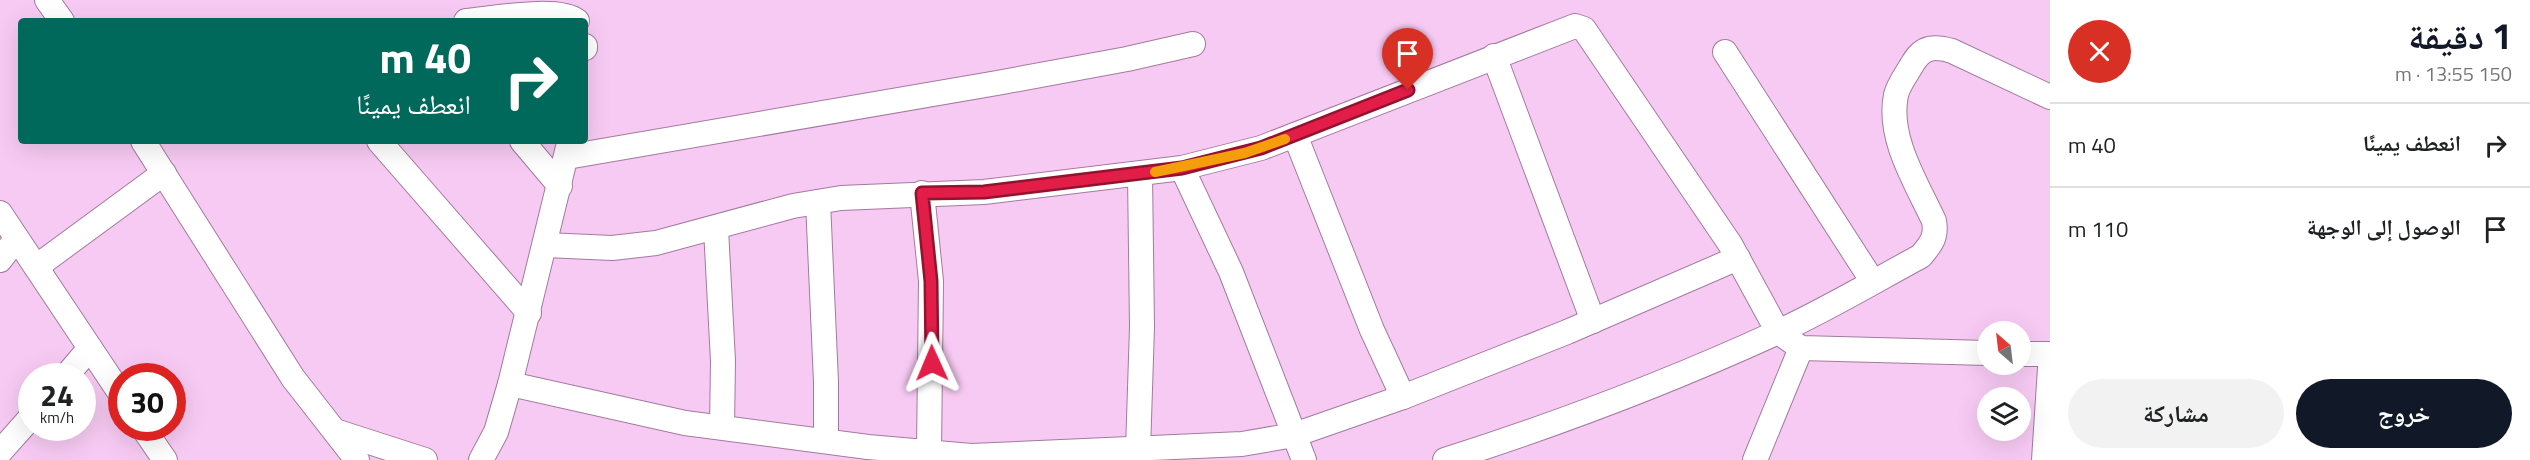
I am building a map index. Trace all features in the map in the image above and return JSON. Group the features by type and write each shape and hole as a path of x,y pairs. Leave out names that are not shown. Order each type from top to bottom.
{"street":[{"path":"47,0 60,18"},
{"path":"578,18 582,0"},
{"path":"502,18 549,14 573,18"},
{"path":"546,245 612,248 656,243 841,198 984,192 1182,168 1245,153 1295,135 1575,26 1584,29 1738,258 1778,332 1801,348 1977,353"},
{"path":"481,460 495,432 510,384 568,149 997,83 1127,59 1193,44"},
{"path":"1446,460 1533,432 1645,389 1778,332 1921,256 1933,241 1936,232 1934,221 1899,142 1895,120 1896,94 1917,57 1927,49 1937,46 2050,97"},
{"path":"1725,52 1873,282"},
{"path":"1494,56 1593,321"},
{"path":"1295,135 1372,330 1403,397"},
{"path":"145,144 293,378 357,460"},
{"path":"382,144 529,313"},
{"path":"525,144 560,186"},
{"path":"1182,168 1231,272 1304,460"},
{"path":"36,267 164,173"},
{"path":"1138,450 1142,327 1140,174"},
{"path":"922,193 931,281 929,450"},
{"path":"818,202 826,382 826,440"},
{"path":"0,213 108,375"},
{"path":"716,229 723,361 722,427"},
{"path":"0,260 16,239"},
{"path":"510,384 685,423 868,447 929,450 971,456 1242,444 1294,435 1403,397 1593,321 1738,258"},
{"path":"77,363 90,348"},
{"path":"1755,460 1801,348"},
{"path":"2031,354 2050,354"},
{"path":"2044,460 2050,368"},
{"path":"335,431 425,460"},
{"path":"0,452 18,432"},
{"path":"152,441 165,460"}],"slow traffic":[{"path":"1155,172 1245,153 1285,139"}],"route":[{"path":"932,363 931,281 922,193 984,192 1182,168 1261,148 1408,90"}]}
